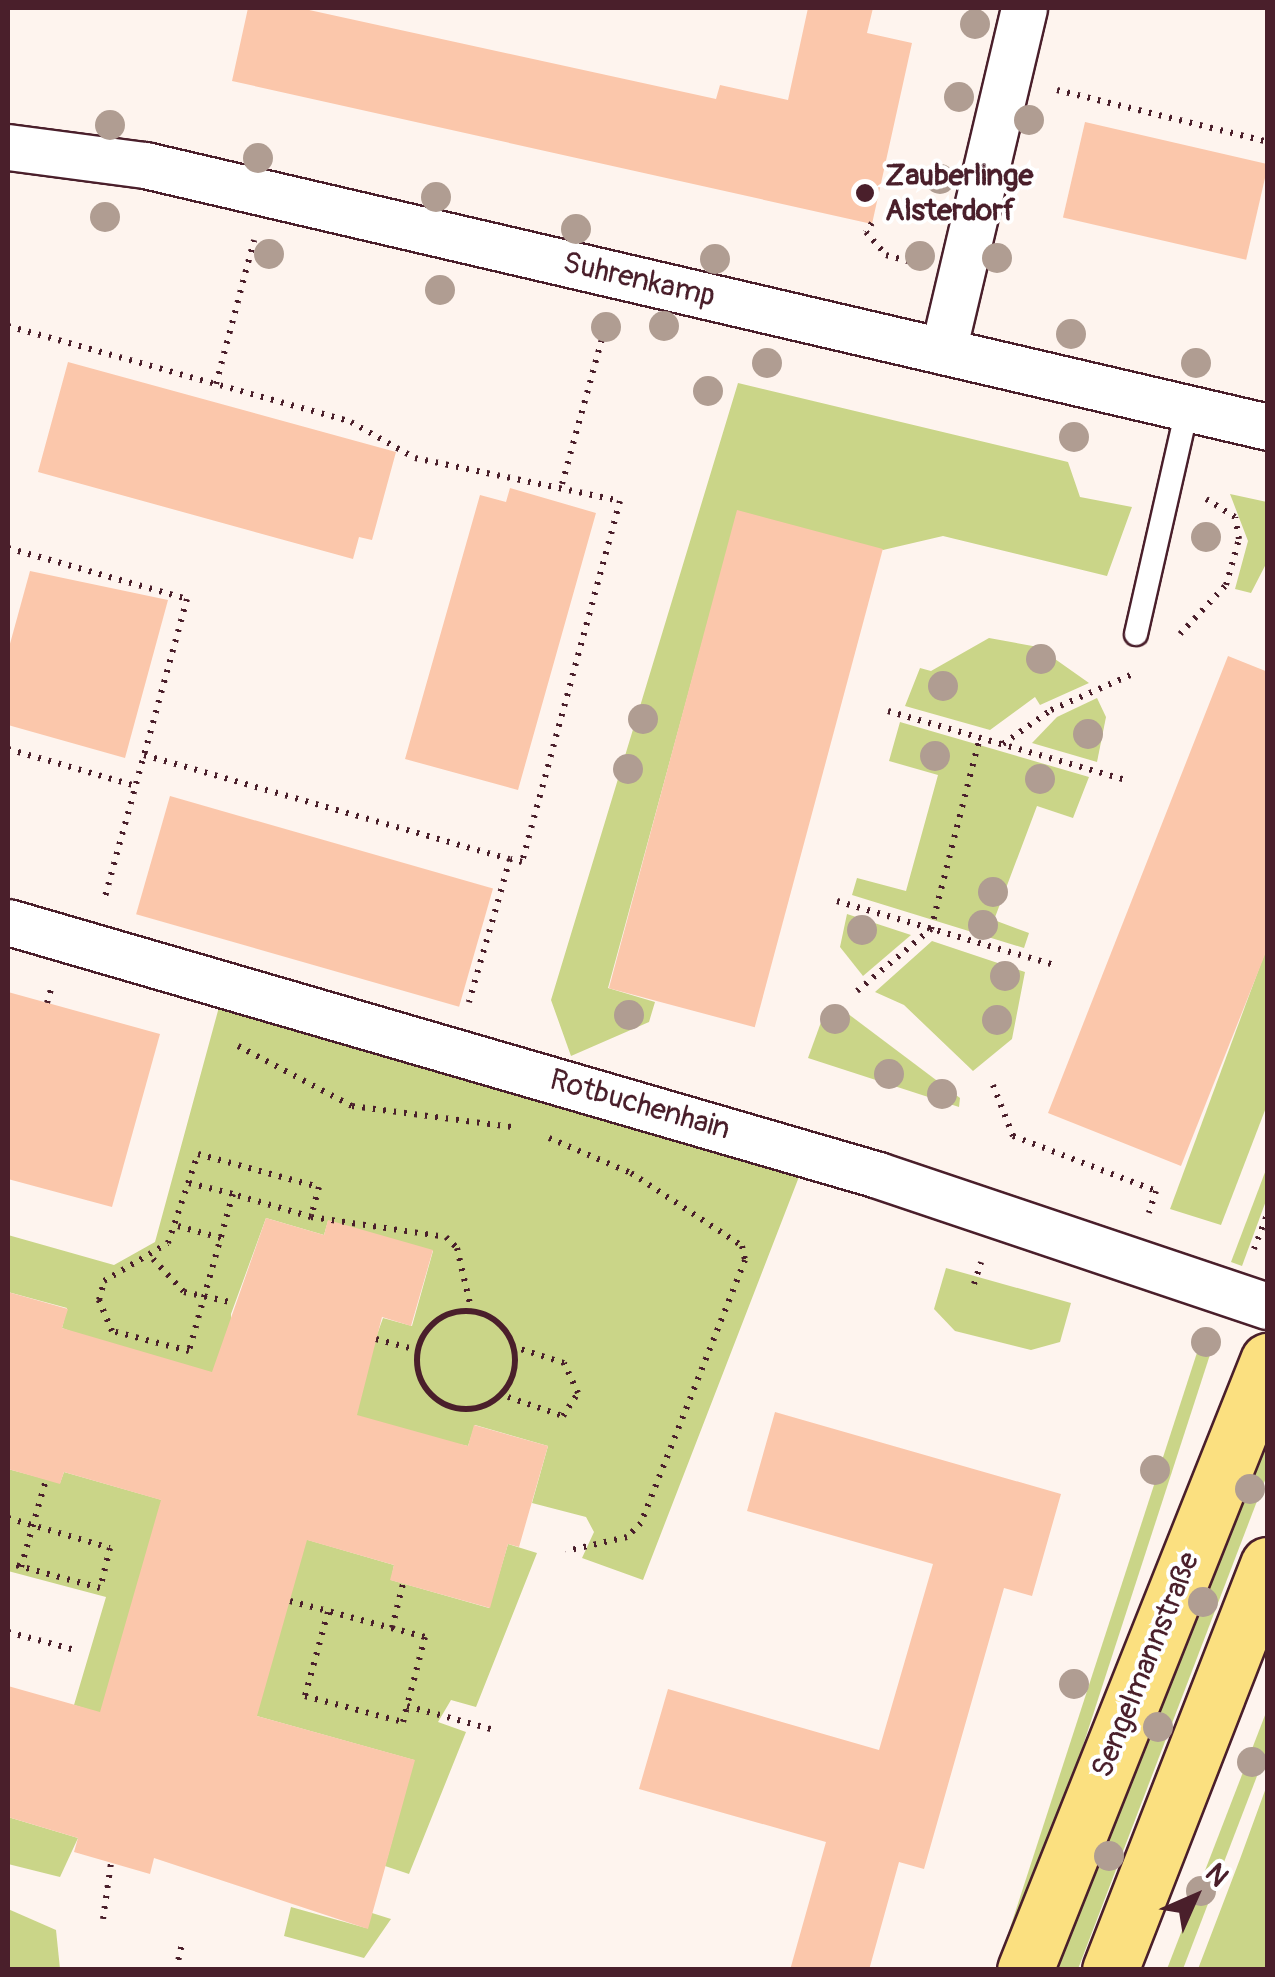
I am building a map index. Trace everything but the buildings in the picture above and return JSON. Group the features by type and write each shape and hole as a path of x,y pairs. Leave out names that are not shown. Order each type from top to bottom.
{"main road":[{"name":"Sengelmannstraße","path":"1026,1970 1268,1361"},
{"path":"1110,1970 1268,1566"}],"street":[{"path":"943,351 1024,8"},
{"name":"Suhrenkamp","path":"8,147 266,192 1268,427"},
{"name":"Rotbuchenhain","path":"8,922 878,1175 1268,1306"}],"lane":[{"path":"1136,634 1187,409"}],"path":[{"path":"1008,78 1268,142"},
{"path":"216,384 266,192"},
{"path":"872,224 866,232 886,255 961,275"},
{"path":"562,484 619,275"},
{"path":"8,326 351,422 415,458 562,484 620,501 522,862 144,755"},
{"path":"1170,491 1218,502 1236,517 1239,539 1226,585 1176,639"},
{"path":"8,548 188,599 91,946"},
{"path":"1003,744 1051,710 1150,666"},
{"path":"888,711 1126,780"},
{"path":"857,990 931,929 980,738"},
{"path":"8,749 136,786"},
{"path":"455,1052 510,860"},
{"path":"837,901 1054,965"},
{"path":"198,978 229,1042 311,1088 412,1120 518,1128 563,1142 632,1174 742,1246 745,1260 641,1523 616,1541 566,1551"},
{"path":"993,1086 1013,1136 1156,1191 1149,1214 1164,1219"},
{"path":"233,1194 189,1352 112,1331 99,1300 104,1281 153,1259 178,1226 198,1154 319,1187 311,1217"},
{"path":"190,1182 311,1217 446,1236 470,1304 514,1346 564,1363 578,1393 563,1416 508,1397 463,1409 441,1402 423,1387 417,1350 442,1317 470,1304"},
{"path":"178,1226 221,1238"},
{"path":"153,1259 184,1292 235,1303"},
{"path":"376,1339 417,1350"},
{"path":"508,1397 514,1346"},
{"path":"21,1567 46,1480"},
{"path":"8,1518 110,1548 100,1588 8,1563"},
{"path":"392,1628 403,1584"},
{"path":"290,1601 424,1638 403,1722 305,1696 328,1612"},
{"path":"8,1632 79,1651"},
{"path":"407,1706 494,1730"},
{"path":"103,1918 111,1863"},
{"path":"176,1970 183,1940"}],"green space":[{"path":"738,383 1068,462 1080,497 1132,507 1107,576 943,536 883,550 738,511 608,988 655,1002 649,1022 571,1056 551,1000"},
{"path":"1230,494 1267,502 1267,562 1251,593 1235,589 1248,541"},
{"path":"989,638 1038,647 1089,683 1040,705 1035,697 990,730 905,706 920,668 931,671"},
{"path":"1097,698 1106,717 1097,762 1032,743 1057,717"},
{"path":"900,722 1089,777 1073,818 1037,806 994,920 1029,933 1024,948 852,895 857,878 906,891 938,775 889,761"},
{"path":"847,914 911,935 863,976 840,947"},
{"path":"932,941 1025,972 1012,1039 973,1071 904,1005 875,992"},
{"path":"1267,947 1267,1105 1221,1225 1170,1209"},
{"path":"219,1007 802,1169 643,1580 582,1558 594,1532 586,1517 532,1503 548,1446 475,1425 468,1446 346,1421 383,1318 412,1326 433,1251 328,1221 324,1235 266,1218 231,1314 232,1393 62,1328 67,1308 8,1292 8,1235 114,1265 155,1242"},
{"path":"839,1007 960,1098 959,1107 808,1058 824,1014"},
{"path":"1267,1167 1267,1198 1242,1266 1231,1262"},
{"path":"946,1268 1071,1303 1060,1342 1031,1350 955,1331 934,1309"},
{"path":"1205,1328 1217,1332 1010,1970 996,1970"},
{"path":"1267,1409 1267,1475 1078,1969 1050,1970"},
{"path":"8,1469 60,1483 64,1472 169,1502 110,1716 74,1705 106,1597 8,1571"},
{"path":"291,1535 394,1565 391,1580 489,1608 508,1544 537,1553 476,1707 451,1700 438,1722 466,1732 409,1874 385,1866 414,1760 242,1712"},
{"path":"1267,1710 1267,1750 1183,1969 1167,1969"},
{"path":"1267,1785 1267,1969 1198,1969 1240,1859"},
{"path":"8,1817 78,1838 60,1877 8,1864"},
{"path":"291,1907 366,1928 372,1913 391,1919 364,1958 284,1936"},
{"path":"8,1909 56,1930 60,1969 8,1967"}],"place":[{"name":"Zauberlinge Alsterdorf","path":"865,193"}]}
